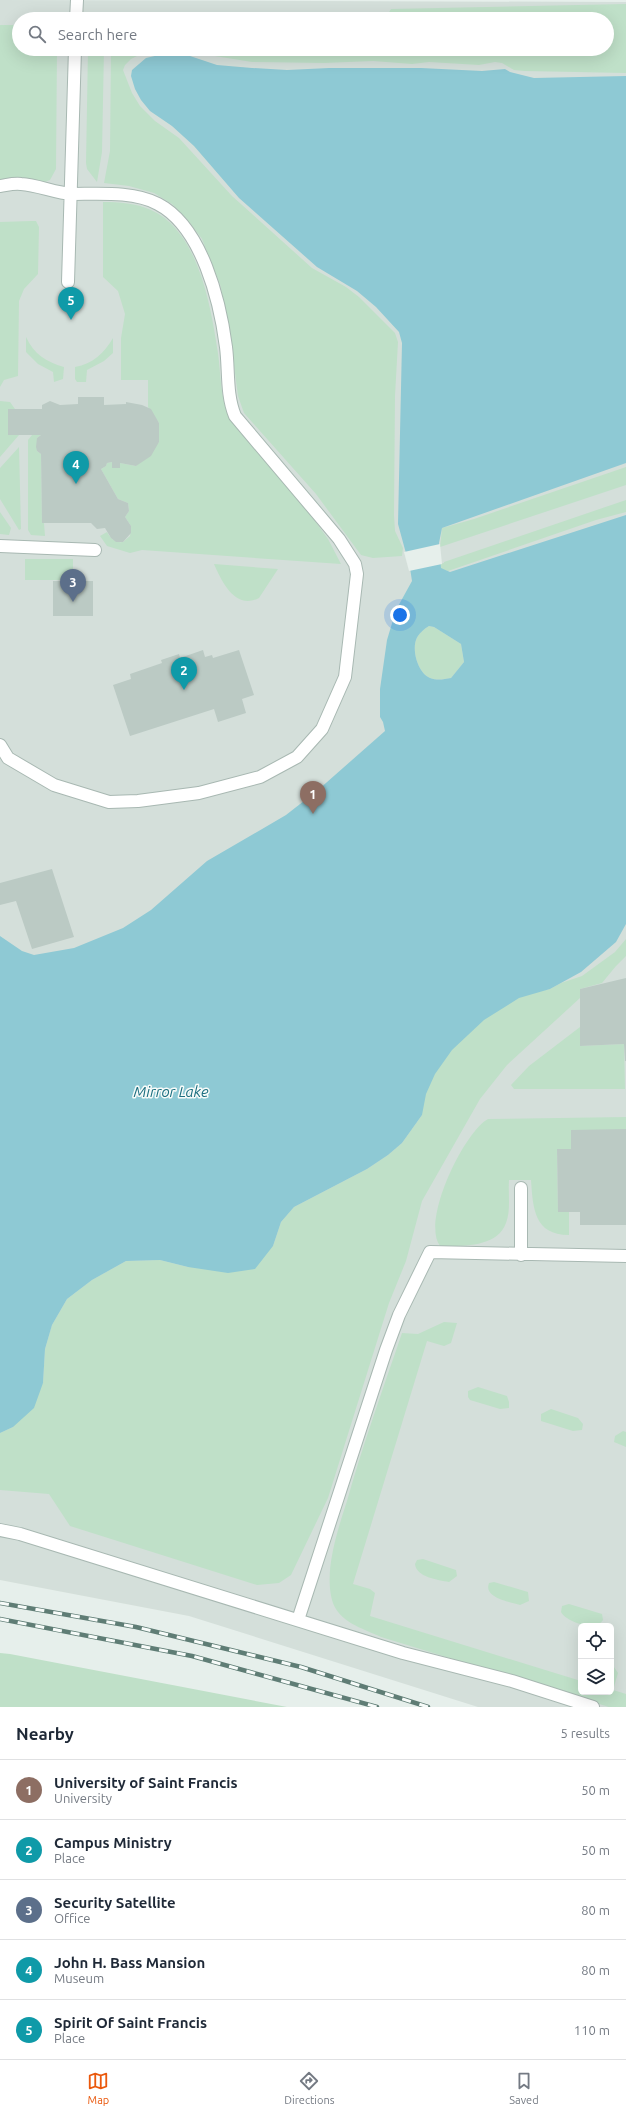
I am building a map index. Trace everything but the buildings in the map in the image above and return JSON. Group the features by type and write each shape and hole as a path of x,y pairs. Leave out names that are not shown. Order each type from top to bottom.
{"lane":[{"path":"76,0 76,12"},
{"path":"68,282 69,194 75,56"},
{"path":"0,186 21,184 69,194 110,194 134,197 158,203 169,212 193,238 202,254 220,317 226,347 230,403 235,416 339,539 355,564 357,574 345,677 322,729 297,757 260,777 199,792 138,801 109,802 54,785 8,758 0,745"},
{"path":"0,546 95,550"},
{"path":"521,1188 521,1255"},
{"path":"298,1620 386,1350 399,1314 430,1252 626,1256"},
{"path":"0,1530 20,1534 403,1653 512,1681 593,1707"}],"shaded area":[{"path":"0,0 626,2 626,1707 478,1707 189,1616 0,1580"}],"green space":[{"path":"626,4 626,73 525,71 514,70 502,63 495,62 479,65 429,62 412,64 373,61 324,63 252,62 215,56 614,56 614,12 389,12 391,9"},
{"path":"0,25 12,25 12,56 57,56 56,169 50,180 45,182 0,186"},
{"path":"88,56 104,56 102,152 97,182 87,169"},
{"path":"111,56 137,56 125,65 123,70 132,93 140,106 155,121 179,138 232,196 312,268 346,287 359,297 395,333 398,342 395,396 394,515 395,531 403,548 402,556 373,558 361,555 316,494 244,413 238,396 229,327 220,284 202,239 187,219 172,204 154,193 129,186 104,183 110,151"},
{"path":"103,202 127,203 151,210 167,220 181,235 200,272 206,294 218,353 224,403 230,419 310,514 328,539 341,564 142,550 130,553 107,546 100,536 107,532 114,540 123,542 130,536 131,526 125,517 129,511 128,503 118,499 101,469 106,466 107,463 112,462 112,468 120,468 120,463 136,466 159,442 159,423 148,407 148,380 121,380 121,338 125,314 118,291 103,277"},
{"path":"36,221 39,227 38,274 24,289 19,301 18,376 4,380 0,387 0,222"},
{"path":"26,337 37,353 46,360 64,367 63,379 54,382 53,372 38,364 26,352"},
{"path":"113,338 113,353 104,361 87,370 86,382 77,382 75,379 75,367 81,366 97,357 102,353"},
{"path":"0,401 10,402 15,409 8,409 8,435 19,435 0,457"},
{"path":"32,435 41,435 37,438 37,451 41,454 42,523 44,523 45,536 31,535 28,530 28,440"},
{"path":"19,447 21,529 19,530 0,499 0,468"},
{"path":"626,467 626,485 440,547 442,528 474,519"},
{"path":"626,500 626,512 596,520 448,571 441,569 440,564 444,562"},
{"path":"0,512 11,528 9,535 0,534"},
{"path":"25,559 73,559 73,580 25,580"},
{"path":"214,564 278,569 259,598 251,601 236,597 230,592 221,579"},
{"path":"429,626 434,627 461,644 464,662 451,678 438,680 430,678 422,672 419,667 415,650 416,640 421,632"},
{"path":"626,939 626,956 602,983 580,989 580,998 507,1065 480,1099 422,1201 406,1261 389,1303 328,1498 291,1575 279,1583 257,1585 70,1526 49,1494 0,1490 0,1433 13,1427 43,1383 45,1349 52,1325 67,1299 92,1280 126,1261 160,1260 188,1267 273,1246 281,1222 294,1207 367,1169 388,1155 402,1143 422,1115 420,1082 488,1002 550,989 561,983 582,976 615,952"},
{"path":"580,1027 580,1046 624,1044 625,1089 514,1089 511,1085 529,1066"},
{"path":"626,1117 626,1129 571,1149 557,1149 558,1212 569,1212 569,1235 557,1234 542,1225 535,1210 531,1180 509,1180 508,1218 501,1231 495,1237 478,1244 440,1246 436,1234 436,1217 448,1178 457,1158 468,1141 478,1127 488,1119"},
{"path":"444,1322 457,1323 451,1343 444,1346 427,1341 353,1584 370,1589 375,1593 370,1616 578,1680 578,1695 614,1695 614,1690 626,1694 626,1707 609,1707 381,1637 345,1619 335,1608 330,1588 331,1563 336,1537 353,1480 402,1333 418,1334"},
{"path":"478,1387 507,1396 509,1408 500,1409 470,1400 468,1397 468,1391"},
{"path":"551,1409 578,1418 583,1424 582,1430 573,1431 541,1421 541,1414"},
{"path":"623,1431 626,1432 626,1447 614,1442 615,1436"},
{"path":"423,1559 456,1570 457,1576 449,1582 423,1575 416,1568 415,1564 417,1560"},
{"path":"494,1582 528,1592 529,1601 520,1605 504,1601 494,1596 488,1588 489,1583"},
{"path":"569,1604 602,1614 603,1620 600,1623 575,1622 564,1616 561,1612 562,1606"},
{"path":"0,1653 10,1654 287,1707 0,1707"},
{"path":"614,1667 618,1673 614,1687"}],"water":[{"name":"Mirror Lake","path":"155,56 190,56 217,65 287,70 329,68 421,68 482,71 505,69 510,72 534,78 626,76 626,463 442,528 439,543 441,568 450,572 626,515 626,924 616,942 581,972 550,989 519,998 484,1020 452,1050 435,1074 426,1094 422,1115 402,1143 388,1155 367,1169 294,1207 281,1222 273,1246 255,1269 228,1273 188,1267 160,1260 126,1261 92,1280 67,1299 52,1325 45,1349 43,1383 34,1408 13,1427 0,1433 0,936 22,951 34,955 74,948 123,928 151,910 207,861 286,815 318,790 385,731 380,717 380,689 387,640 396,610 412,581 398,524 402,343 399,332 376,307 357,291 317,267 239,198 194,146 172,126 150,111 141,100 135,89 131,76 132,70 146,58","holes":["429,626 434,627 461,644 464,662 451,678 438,680 433,679 422,672 417,661 415,645 421,632"]}],"pier":[{"path":"440,544 442,564 409,571 404,552"}],"railway":[{"path":"0,1603 136,1627 301,1667 428,1707"},
{"path":"0,1619 192,1656 377,1707"}],"place":[{"name":"Spirit Of Saint Francis","path":"71,320"},
{"name":"John H. Bass Mansion","path":"76,484"},
{"name":"Security Satellite","path":"73,602"},
{"name":"Campus Ministry","path":"184,690"},
{"name":"University of Saint Francis","path":"313,814"}]}
